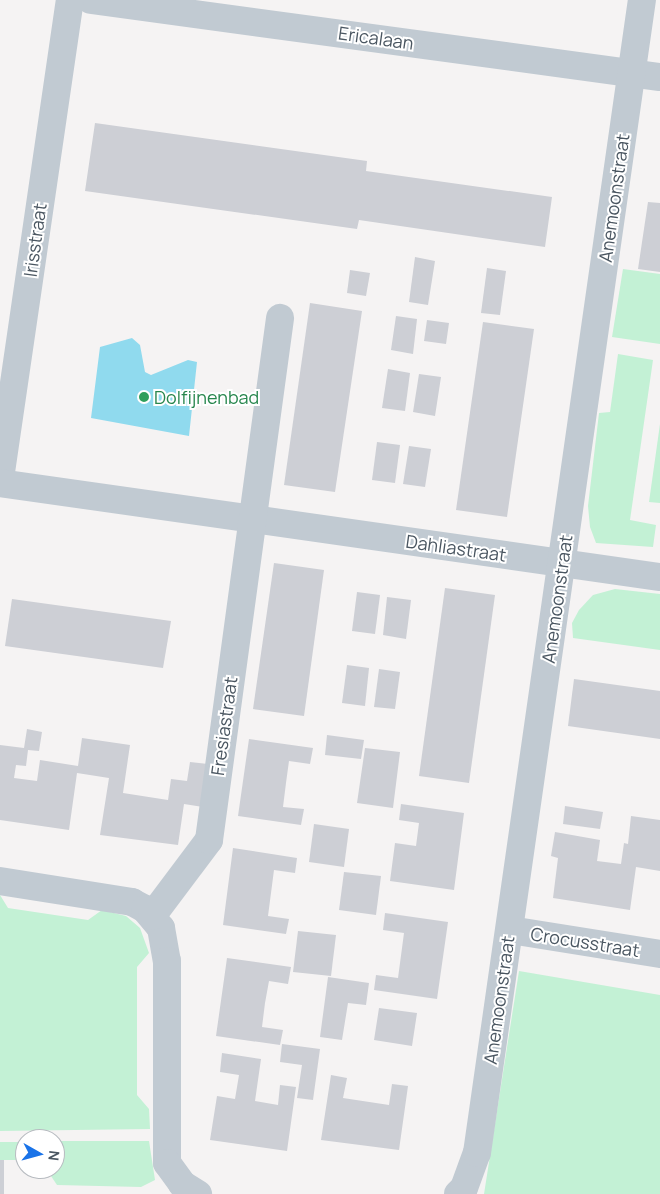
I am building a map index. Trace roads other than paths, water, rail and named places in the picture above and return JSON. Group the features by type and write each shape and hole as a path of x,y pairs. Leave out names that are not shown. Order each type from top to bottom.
{"street":[{"name":"Irisstraat","path":"0,481 70,0"},
{"name":"Ericalaan","path":"91,0 660,77"},
{"name":"Anemoonstraat","path":"458,1194 464,1188 478,1153 642,0"},
{"path":"253,519 280,318"},
{"name":"Dahliastraat","path":"0,481 660,577"},
{"name":"Fresiastraat","path":"152,916 209,840 253,519"},
{"path":"0,881 119,898 132,902 152,916 163,936 167,961 167,1163 182,1184 198,1194"},
{"name":"Crocusstraat","path":"510,930 660,954"}],"water":[{"name":"Dolfijnenbad","path":"132,338 140,345 145,372 151,375 188,360 197,362 189,436 91,418 100,347"}],"place":[{"name":"Dolfijnenbad","path":"144,397"}]}
